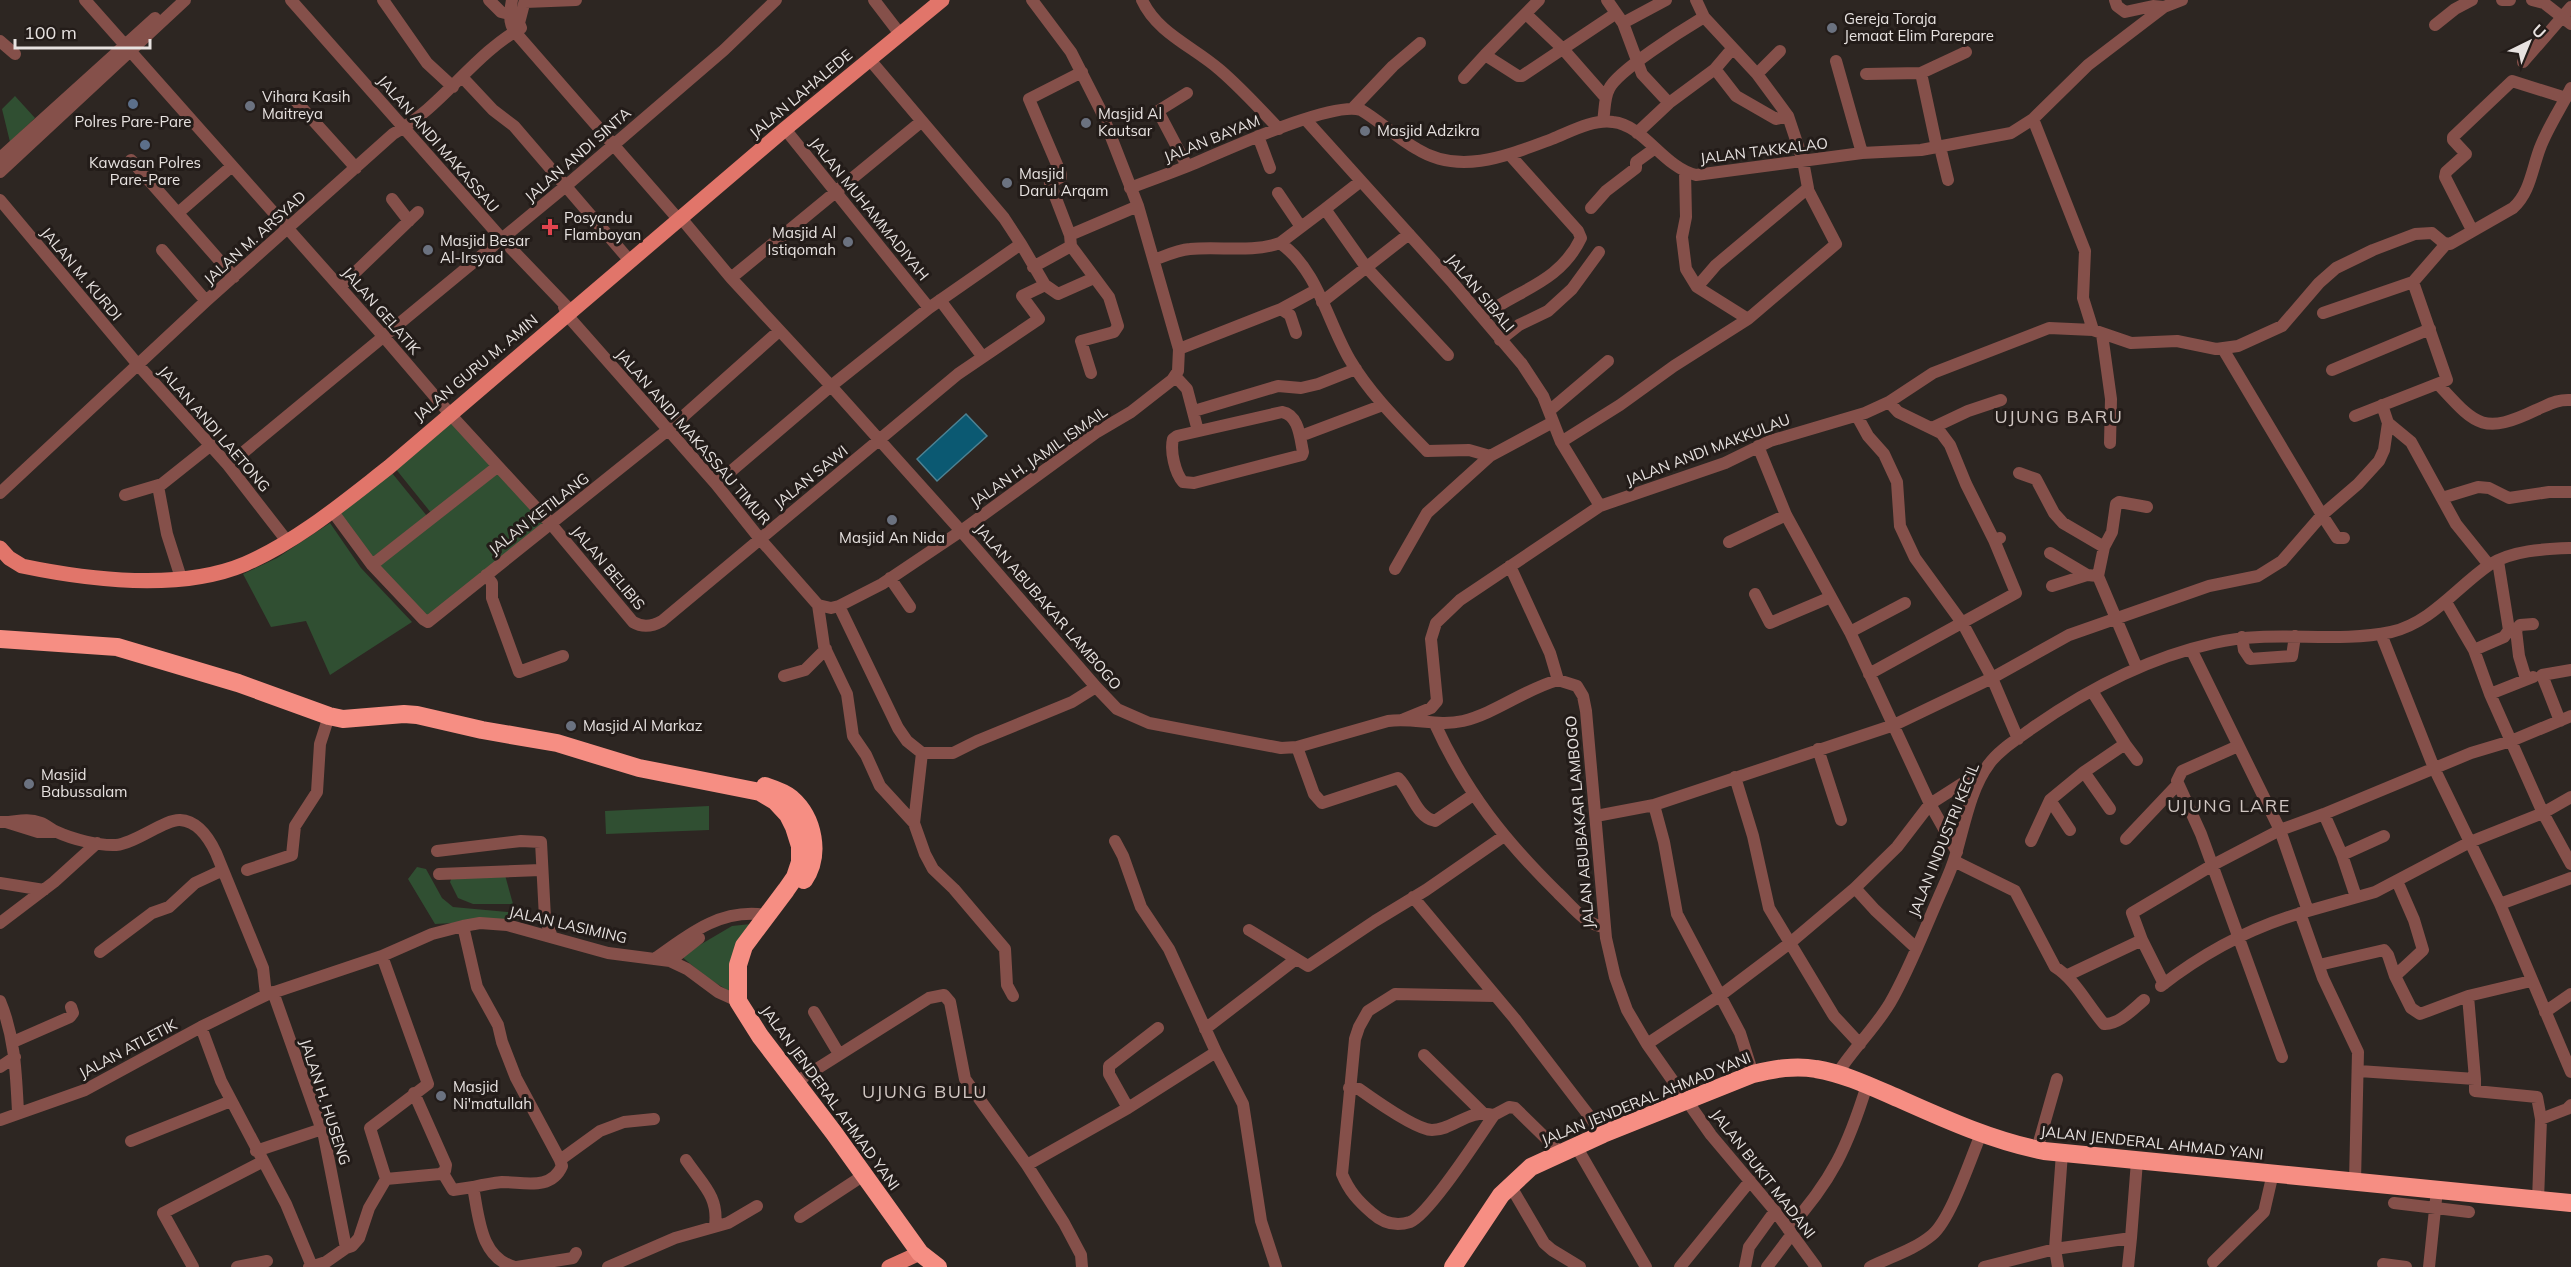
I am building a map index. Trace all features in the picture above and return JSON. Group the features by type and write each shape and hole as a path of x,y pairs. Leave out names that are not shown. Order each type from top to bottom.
{"highway":[{"name":"JALAN JENDERAL AHMAD YANI","path":"0,639 117,647 238,683 329,716 343,719 417,715 482,730 556,743 639,768 760,792 775,801 788,815 800,846 800,862 795,877 744,946 738,965 738,1000 760,1036 927,1263"},
{"name":"JALAN JENDERAL AHMAD YANI","path":"1453,1267 1501,1194 1531,1167 1687,1099 1753,1074 1776,1069 1815,1069 1837,1074 1981,1134 2037,1149 2137,1161 2571,1203"}],"main road":[{"name":"JALAN LAHALEDE","path":"681,218 942,0"},
{"name":"JALAN GURU M. AMIN","path":"0,548 15,563 32,568 143,581 207,576 244,564 287,541 333,512 568,311 681,218"},
{"path":"889,1267 927,1263"}],"street":[{"name":"JALAN GELATIK","path":"85,0 450,414"},
{"path":"0,172 23,145 128,48 174,0"},
{"path":"128,48 185,0"},
{"name":"JALAN ANDI MAKASSAU","path":"291,0 399,129 568,311"},
{"path":"383,0 427,63 451,85"},
{"name":"JALAN ABUBAKAR LAMBOGO","path":"489,0 515,25 731,278 831,386 1096,687 1118,709 1149,723 1264,746 1297,747 1388,721 1403,720 1435,724 1470,718 1558,680 1572,683 1583,696 1605,927 1615,977 1627,1010 1647,1044 1687,1099"},
{"path":"451,85 463,78 515,25 521,1 576,0"},
{"name":"JALAN ANDI SINTA","path":"228,465 567,185 724,50 776,0"},
{"path":"874,0 900,34"},
{"path":"1032,0 1056,30 1082,72 1101,111 1138,206 1179,349 1179,371 1175,376 1187,389 1198,431"},
{"path":"1142,0 1152,18 1162,28 1219,70 1279,129"},
{"path":"1464,78 1539,0"},
{"path":"1607,0 1619,18 1642,74 1669,103"},
{"path":"1485,55 1518,76 1522,76 1563,49 1619,18 1666,0"},
{"path":"1561,442 1748,319 1836,244 1808,190 1803,161 1788,116 1757,74 1704,17 1696,0"},
{"path":"2115,0 2117,6 2125,12 2153,6 2164,7"},
{"name":"JALAN TAKKALAO","path":"1603,121 1622,124 1637,133 1685,172 1705,174 1862,153 1897,153 1938,148 2011,133 2033,119 2082,69 2164,7 2182,0"},
{"path":"2434,25 2455,9 2472,0"},
{"path":"2502,0 2510,0"},
{"path":"2523,62 2569,16 2544,3 2532,0"},
{"path":"1526,14 1563,49 1606,98"},
{"path":"1306,120 1329,111 1354,108 1373,117 1417,149 1447,162 1475,162 1510,155 1603,121 1606,98 1614,81 1668,39 1704,17"},
{"path":"451,85 490,43 515,25"},
{"path":"0,41 15,54"},
{"path":"1354,108 1393,66 1420,43"},
{"path":"1637,133 1669,103 1715,69 1732,49"},
{"path":"1757,74 1780,51"},
{"path":"1866,74 1921,73 1966,52"},
{"path":"870,60 1004,218 1045,285 1058,294 1094,278"},
{"path":"1836,61 1862,153"},
{"path":"1715,69 1736,96 1778,120 1788,116"},
{"path":"1082,72 1029,99 1061,174 1061,177 1050,183 1071,240 1094,278 1109,297 1118,326 1114,332 1081,341 1091,373"},
{"path":"1921,73 1938,148 1948,180"},
{"path":"463,78 494,110 514,126 630,261"},
{"path":"2323,313 2413,282 2446,244 2450,244 2522,201 2540,147 2568,93 2512,81 2453,137 2453,140 2466,154 2446,172 2445,177 2472,230"},
{"name":"JALAN M. ARSYAD","path":"0,493 139,366 206,301 451,85"},
{"path":"1186,166 1158,111 1187,93"},
{"path":"293,98 356,168"},
{"path":"2033,119 2085,251 2083,298 2097,332 2110,399 2110,443"},
{"path":"731,278 922,120"},
{"name":"JALAN BAYAM","path":"1130,188 1258,136 1306,120"},
{"name":"JALAN SIBALI","path":"1306,120 1482,317 1533,380 1561,442 1600,506"},
{"name":"JALAN MUHAMMADIYAH","path":"785,129 929,308"},
{"path":"1258,136 1270,168"},
{"path":"0,158 23,145"},
{"path":"1590,208 1606,191 1636,168 1636,162 1654,149"},
{"path":"1482,317 1542,282 1556,270 1581,237 1510,155"},
{"path":"131,160 234,277"},
{"path":"178,213 232,166"},
{"path":"1685,172 1686,202 1682,237 1686,269 1698,287 1748,319"},
{"path":"1154,260 1188,249 1256,248 1280,243 1361,181"},
{"path":"1698,287 1716,265 1808,190"},
{"path":"1278,193 1301,227"},
{"path":"340,287 414,217 392,199"},
{"name":"JALAN M. KURDI","path":"0,200 139,366"},
{"path":"1033,267 1071,240 1138,206"},
{"path":"1324,209 1366,267 1448,355"},
{"name":"JALAN ANDI MAKKULAU","path":"1403,720 1431,708 1437,701 1431,639 1436,623 1460,600 1600,506 1725,463 1758,446 1857,416 1889,402 1933,373 2049,328 2097,332 2131,342 2177,341 2223,349 2247,344 2282,326 2319,283 2342,264 2418,233 2432,232 2446,244"},
{"path":"1322,302 1409,234"},
{"path":"1280,243 1292,251 1309,273 1356,369 1383,405 1427,451 1469,450 1490,456"},
{"path":"719,482 831,386 929,308 1021,244"},
{"path":"162,250 206,301"},
{"path":"1500,340 1519,325 1548,311 1572,289 1599,252"},
{"path":"2355,416 2448,379 2413,282"},
{"name":"JALAN SAWI","path":"762,539 982,356 1039,319 1022,296 1045,285"},
{"path":"1179,349 1281,309 1316,290"},
{"path":"940,300 982,356"},
{"path":"1281,309 1290,315 1296,333"},
{"name":"JALAN ANDI MAKASSAU TIMUR","path":"568,311 719,482 762,539"},
{"path":"2332,370 2430,329"},
{"name":"JALAN KETILANG","path":"372,565 427,622 671,427 779,331"},
{"path":"2223,349 2322,515 2337,538 2344,538"},
{"path":"1395,569 1427,513 1490,456 1551,417 1608,362"},
{"name":"JALAN ANDI LAETONG","path":"139,366 228,465 287,541"},
{"path":"1194,411 1278,386 1301,388 1318,384 1356,369"},
{"name":"JALAN H. JAMIL ISMAIL","path":"839,606 890,578 961,531 1070,450 1162,390 1175,376"},
{"path":"2438,384 2472,419 2489,425 2517,418 2557,401 2571,400"},
{"path":"1932,428 1968,411 2001,400"},
{"path":"1869,674 2016,593 1997,539 1966,484 1950,445 1941,433 1898,412 1889,402"},
{"path":"1306,434 1383,405"},
{"path":"1596,816 1654,805 1894,725 1992,678 2056,640 2209,586 2258,576 2282,561 2322,515 2358,484 2379,462 2384,450 2388,423 2382,405"},
{"path":"1282,412 1287,413 1295,422 1304,452 1296,457 1194,483 1183,482 1179,477 1172,443 1177,436 1198,431 1282,412"},
{"name":"JALAN BELIBIS","path":"450,414 551,524 633,622 646,626 662,621 762,539"},
{"path":"1857,416 1868,435 1884,454 1897,482 1900,525 1915,558 1963,624 1992,678 2018,739"},
{"path":"2388,423 2411,442 2463,534 2493,563 2509,630 2504,637 2474,650"},
{"path":"125,495 158,486 167,481 211,445"},
{"path":"1758,446 1786,515 1850,632 1955,856 2015,891 2055,968 2068,975 2104,1024 2111,1024 2144,1000"},
{"path":"333,512 372,565 497,467"},
{"path":"2019,473 2036,479 2054,513 2063,523 2104,547"},
{"path":"158,486 167,534 181,578"},
{"path":"2442,498 2478,487 2489,488 2509,498 2549,492 2571,492"},
{"path":"2093,575 2112,532 2116,504 2119,502 2147,507"},
{"path":"1729,542 1786,515"},
{"path":"762,539 818,605 826,649 847,693 853,736 866,755 880,786 914,823 933,869 954,889 1005,949 1007,985 1013,996"},
{"name":"JALAN INDUSTRI KECIL","path":"1837,1074 1891,1002 1955,856 1983,774 1994,758 2049,716 2137,668 2191,648 2242,637 2348,638 2381,634 2410,626 2446,602 2493,563 2523,553 2571,548"},
{"path":"2050,553 2093,575 2116,619 2137,668"},
{"path":"1510,567 1550,653 1558,680"},
{"path":"486,575 492,583 492,598 519,672 563,656"},
{"path":"2052,586 2093,575"},
{"path":"890,578 910,607"},
{"path":"1755,594 1770,623 1831,597"},
{"path":"2446,602 2474,650 2490,694 2543,813 2571,864"},
{"path":"1850,632 1905,603"},
{"path":"818,605 831,608 839,606 898,728 907,741 922,753 953,753 994,733 1072,702 1096,687"},
{"path":"2526,679 2519,656 2516,630 2520,625 2533,624"},
{"path":"2381,634 2434,768 2500,904 2571,1072"},
{"path":"2242,637 2244,650 2250,659 2292,656 2295,636"},
{"path":"2191,648 2280,830 2319,965 2357,1049 2359,1071 2355,1181"},
{"path":"784,676 805,670 826,649"},
{"path":"2490,694 2526,679 2571,670"},
{"path":"2542,675 2566,719 2511,741 2471,753 2280,830 2211,866 2132,913 2163,985 2181,970 2237,936 2304,912 2375,892 2470,842 2543,813 2571,798"},
{"path":"2092,691 2137,760"},
{"path":"247,870 291,855 295,826 317,792 320,744 329,716"},
{"path":"1435,724 1448,753 1473,795 1504,836 1581,915 1596,926 1605,927"},
{"path":"2031,841 2050,800 2084,772 2126,744"},
{"path":"2238,746 2182,771 2178,776 2178,784 2201,834 2282,1058"},
{"path":"1297,747 1314,794 1322,803 1398,778 1422,813 1428,819 1435,820 1473,795"},
{"path":"1818,749 1841,820"},
{"path":"914,823 922,753"},
{"path":"2084,772 2110,809"},
{"path":"1647,1044 1721,995 1790,943 1855,888 1897,847 1930,804 1966,781 1983,774"},
{"path":"1735,777 1753,836 1766,901 1834,1016 1860,1044"},
{"path":"2126,839 2178,784"},
{"path":"2050,800 2070,830"},
{"path":"1654,805 1664,843 1677,914 1740,1033 1753,1074"},
{"path":"2324,814 2342,855 2356,897"},
{"path":"3,822 29,820 41,823 56,832 98,843 118,845 171,822 181,820 206,835 274,992"},
{"path":"1249,930 1308,966 1504,836"},
{"path":"2342,855 2384,836"},
{"path":"437,851 536,840 542,843 541,870 545,918 552,937"},
{"path":"1115,841 1124,856 1141,907 1169,949 1245,1111 1261,1221 1276,1267"},
{"path":"0,923 44,890 98,843"},
{"path":"100,952 152,913 169,907 195,883 223,870"},
{"path":"439,874 541,870"},
{"path":"2500,904 2571,878"},
{"path":"2395,976 2423,950 2414,920 2397,881"},
{"path":"0,883 44,890"},
{"path":"1855,888 1916,948"},
{"path":"1413,897 1495,996 1603,1134"},
{"path":"656,958 684,938 719,919 742,912 767,914"},
{"path":"670,961 702,935 722,925 767,914"},
{"name":"JALAN LASIMING","path":"274,992 382,956 432,934 480,923 507,925 608,953 670,961 687,969 718,992 738,1000"},
{"path":"440,1174 444,1175 453,1190 503,1182 545,1182 556,1176 562,1166 516,1078 498,1025 477,987 463,926"},
{"path":"2068,975 2142,940"},
{"path":"2319,965 2384,950 2409,1005 2420,1014 2468,996 2531,981"},
{"path":"310,1267 323,1263 352,1246 359,1238 369,1208 386,1179 369,1130 428,1084 382,956"},
{"path":"1205,1029 1296,959"},
{"path":"263,968 274,992"},
{"name":"JALAN ATLETIK","path":"0,1120 85,1090 201,1027 274,992"},
{"name":"JALAN H. HUSENG","path":"274,992 322,1129 334,1176 346,1248"},
{"path":"1488,1113 1430,1204 1412,1222 1399,1224 1382,1222 1355,1199 1342,1174 1355,1039 1368,1011 1395,994 1495,996"},
{"path":"2545,1012 2571,994"},
{"path":"796,1082 928,998 944,995 950,1002 965,1080 1027,1165 1072,1236 1081,1254 1082,1267"},
{"path":"2468,996 2475,1091 2537,1097 2541,1119 2538,1200"},
{"path":"0,1001 13,1042 18,1112"},
{"path":"13,1042 70,1017 73,1012 71,1007"},
{"path":"814,1012 839,1054"},
{"path":"201,1027 231,1101 293,1218 311,1263 310,1267"},
{"path":"1128,1108 1109,1074 1109,1066 1158,1028"},
{"path":"1027,1165 1128,1108 1216,1052"},
{"path":"1424,1055 1488,1113"},
{"path":"0,1067 15,1057"},
{"path":"2359,1071 2475,1079"},
{"path":"2037,1149 2057,1079"},
{"path":"1767,1267 1833,1173 1851,1135 1867,1085"},
{"path":"1349,1088 1359,1089 1422,1129 1435,1130 1509,1107 1515,1108 1568,1149 1646,1267"},
{"path":"386,1179 440,1174 445,1171 446,1165 414,1093"},
{"name":"JALAN BUKIT MADANI","path":"1687,1099 1711,1135 1775,1211 1816,1267"},
{"path":"131,1142 187,1121 231,1101"},
{"path":"2541,1119 2567,1109 2571,1105"},
{"path":"560,1160 600,1131 624,1122 654,1119"},
{"path":"194,1267 163,1213 260,1156 269,1144 287,1142 322,1129"},
{"path":"1870,1267 1903,1253 1938,1229 1981,1134"},
{"path":"2058,1267 2055,1250 2062,1153"},
{"path":"686,1160 714,1200 717,1210 715,1226"},
{"path":"2128,1267 2137,1161"},
{"path":"2213,1262 2264,1212 2273,1173"},
{"path":"800,1217 864,1175"},
{"path":"1680,1267 1750,1181"},
{"path":"1510,1185 1544,1243 1580,1267"},
{"path":"473,1187 484,1240 505,1264 516,1267 573,1258 576,1253 578,1264 582,1267"},
{"path":"2429,1267 2437,1190"},
{"path":"2394,1203 2469,1212"},
{"path":"608,1267 675,1238 728,1223 757,1206"},
{"path":"1745,1267 1749,1246 1775,1211"},
{"path":"1984,1267 2055,1250 2131,1238"},
{"path":"237,1267 267,1261"},
{"path":"2383,1264 2406,1267"}],"green space":[{"path":"15,96 35,118 10,142 2,109"},
{"path":"454,420 494,466 432,514 395,468"},
{"path":"497,471 544,522 427,620 375,563"},
{"path":"392,473 427,516 370,559 338,515"},
{"path":"330,523 361,568 412,622 330,675 306,621 271,627 243,574 277,558"},
{"path":"709,806 709,830 606,834 605,811"},
{"path":"417,867 426,869 442,898 453,907 518,913 522,919 435,924 408,879"},
{"path":"505,875 513,904 473,904 458,898 450,882 452,877"},
{"path":"751,924 732,993 706,977 681,956 732,926"}],"water":[{"path":"966,414 987,436 937,481 917,459"}],"place":[{"name":"Gereja Toraja Jemaat Elim Parepare","path":"1832,28"},
{"name":"Polres Pare-Pare","path":"133,104"},
{"name":"Vihara Kasih Maitreya","path":"250,106"},
{"name":"Masjid Al Kautsar","path":"1086,123"},
{"name":"Masjid Adzikra","path":"1365,131"},
{"name":"Kawasan Polres Pare-Pare","path":"145,145"},
{"name":"Masjid Darul Arqam","path":"1007,183"},
{"name":"Posyandu Flamboyan","path":"550,227"},
{"name":"Masjid Al Istiqomah","path":"848,242"},
{"name":"Masjid Besar Al-Irsyad","path":"428,250"},
{"name":"Masjid An Nida","path":"892,520"},
{"name":"Masjid Al Markaz","path":"571,726"},
{"name":"Masjid Babussalam","path":"29,784"},
{"name":"Masjid Ni'matullah","path":"441,1096"}],"district":[{"name":"UJUNG BARU","path":"2059,417"},
{"name":"UJUNG LARE","path":"2229,806"},
{"name":"UJUNG BULU","path":"925,1092"}]}
